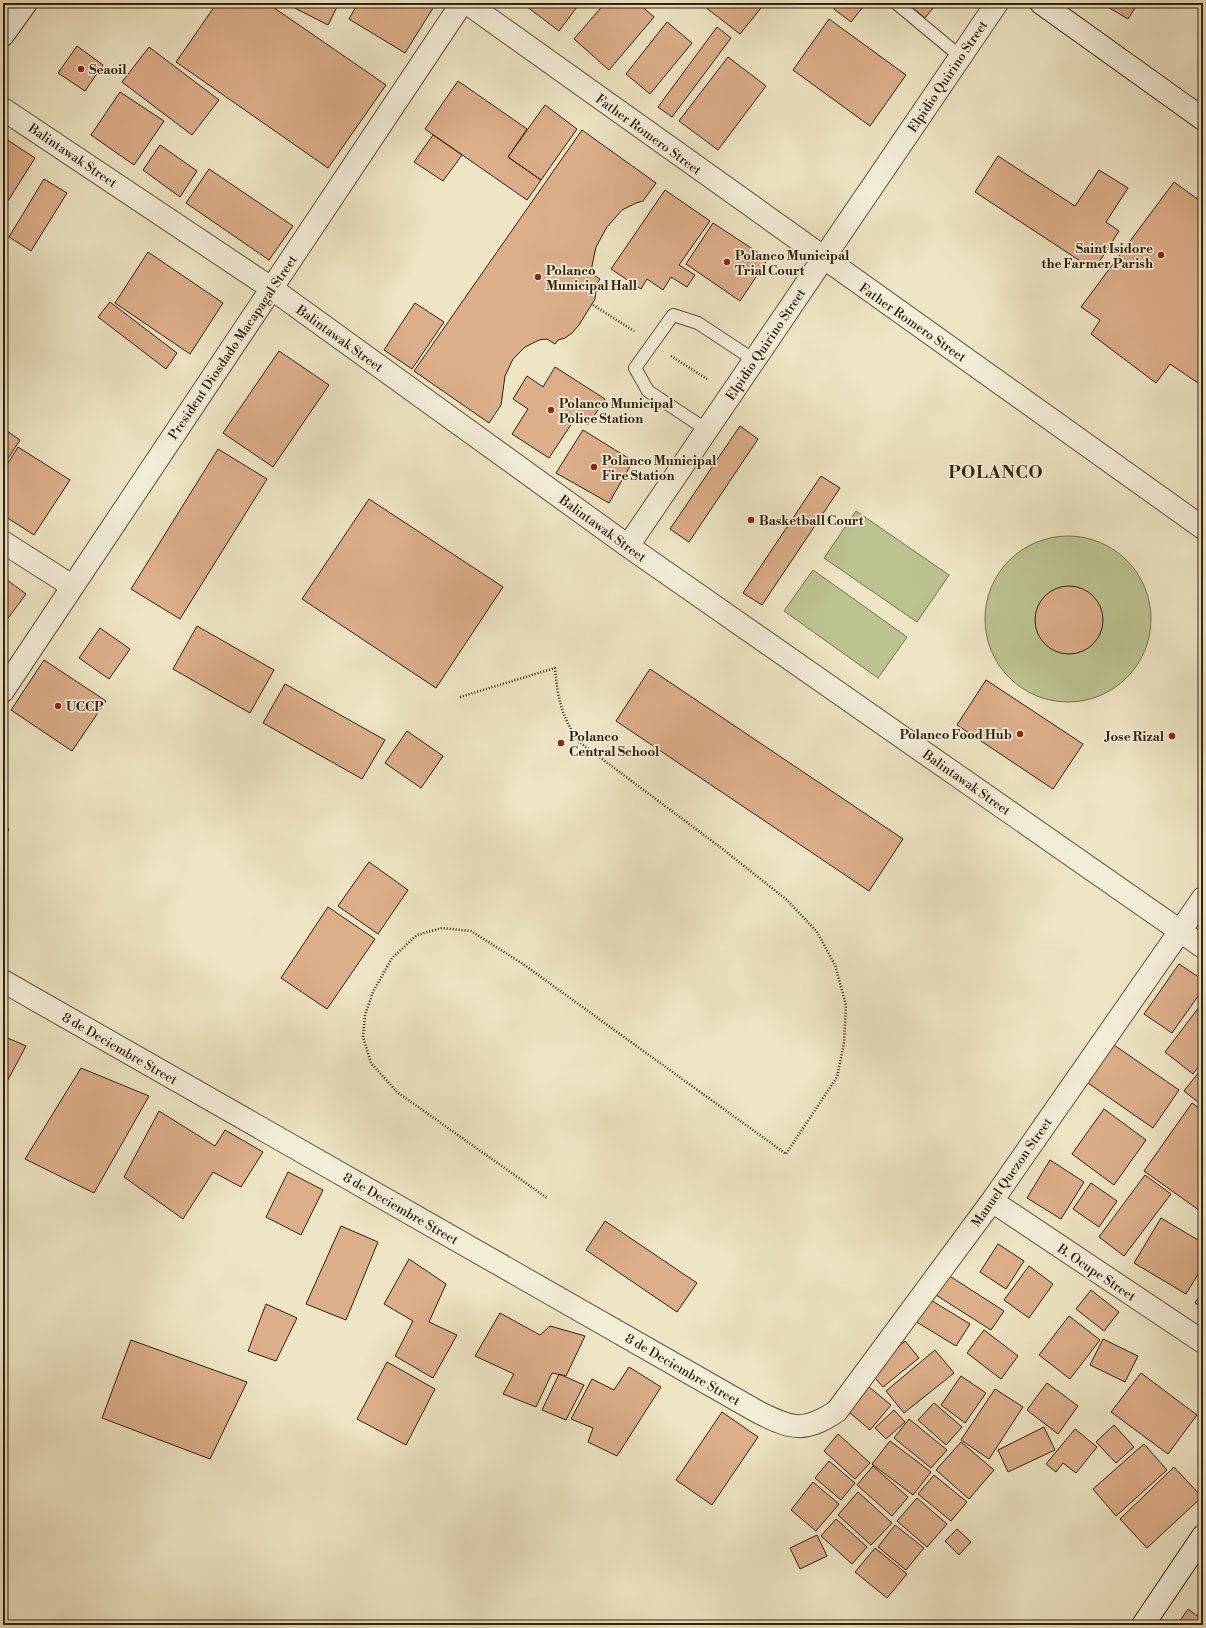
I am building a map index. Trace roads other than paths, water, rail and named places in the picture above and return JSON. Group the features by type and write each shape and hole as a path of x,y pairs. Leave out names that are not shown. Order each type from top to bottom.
{"street":[{"path":"3,35 26,3"},
{"name":"President Diosdado Macapagal Street","path":"3,691 462,3"},
{"name":"Father Romero Street","path":"467,3 1203,528"},
{"name":"Elpidio Quirino Street","path":"628,546 997,3"},
{"path":"1041,3 1203,119"},
{"name":"Balintawak Street","path":"3,109 271,288 628,546 1203,947"},
{"path":"3,542 72,586"},
{"name":"Manuel Quezon Street","path":"803,1427 820,1422 837,1411 992,1201 1203,898"},
{"name":"8 de Deciembre Street","path":"3,981 758,1412 783,1424 803,1427"},
{"name":"B. Ocupe Street","path":"992,1201 1203,1342"},
{"path":"1143,1625 1203,1536"}],"lane":[{"path":"896,3 960,57"},
{"path":"707,430 648,391 635,368 673,315 698,322 754,360"}],"place":[{"name":"Seaoil","path":"81,69"},
{"name":"Saint Isidore the Farmer Parish","path":"1161,255"},
{"name":"Polanco Municipal Trial Court","path":"727,262"},
{"name":"Polanco Municipal Hall","path":"538,277"},
{"name":"Polanco Municipal Police Station","path":"551,410"},
{"name":"Polanco Municipal Fire Station","path":"594,467"},
{"name":"Basketball Court","path":"751,520"},
{"name":"UCCP","path":"58,706"},
{"name":"Polanco Food Hub","path":"1020,734"},
{"name":"Jose Rizal","path":"1172,736"},
{"name":"Polanco Central School","path":"561,743"}],"district":[{"name":"POLANCO","path":"996,472"}]}
